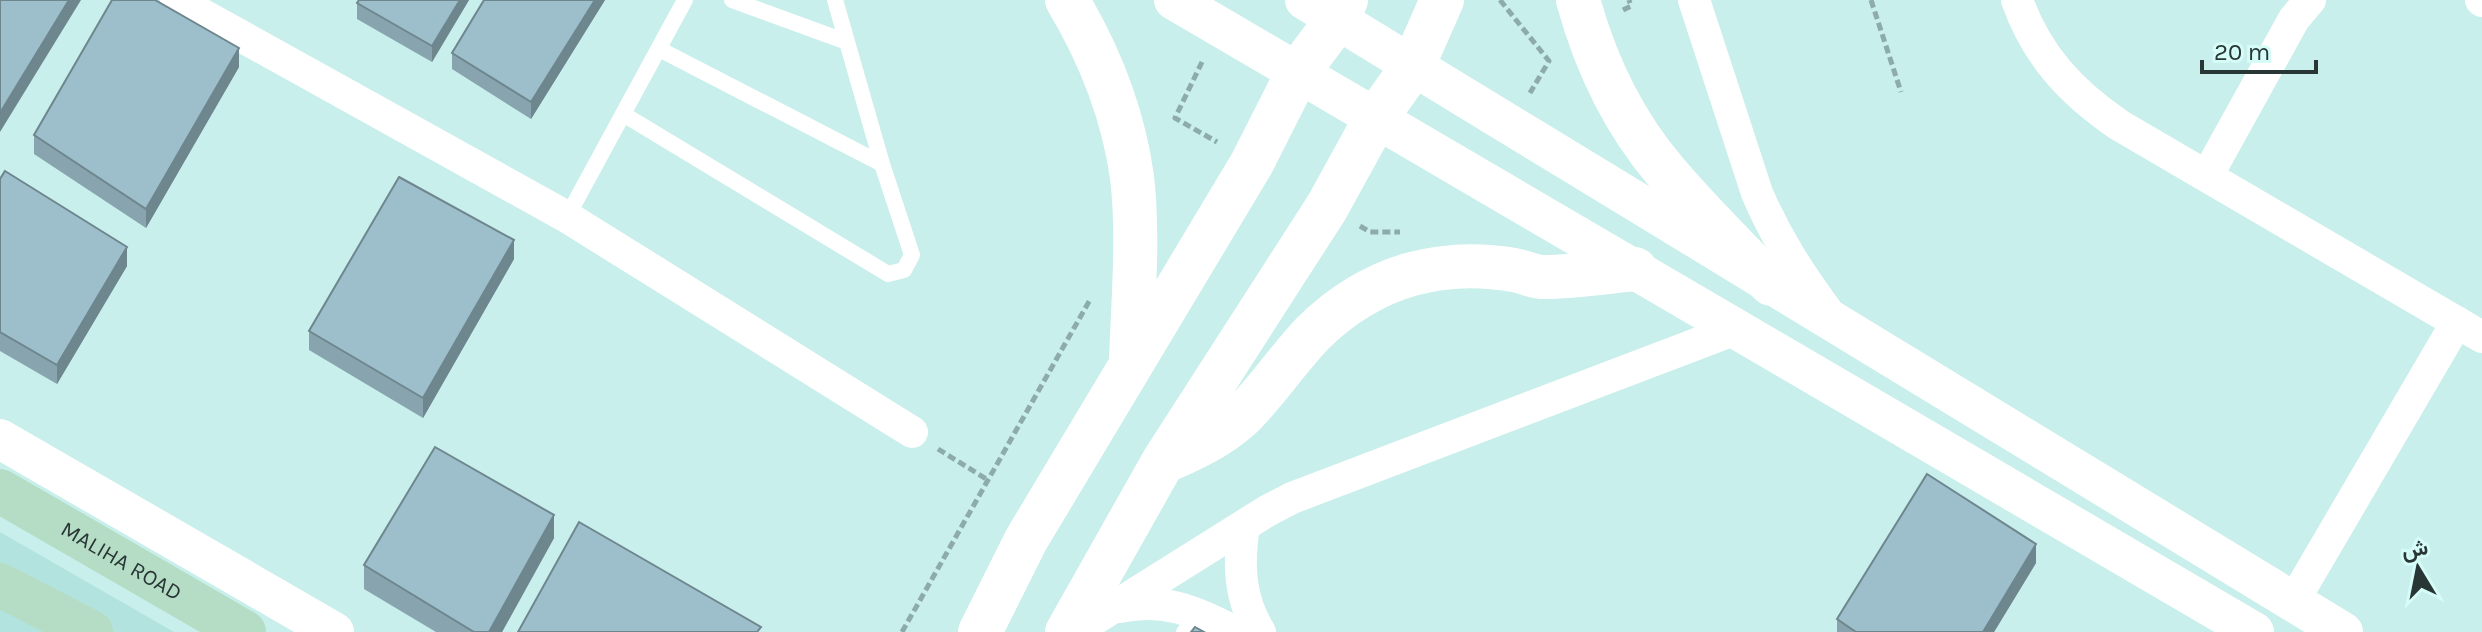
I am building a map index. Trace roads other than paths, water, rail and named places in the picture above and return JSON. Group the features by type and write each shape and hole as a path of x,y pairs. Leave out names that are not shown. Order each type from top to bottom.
{"main road":[{"path":"1067,0 1087,33 1108,79 1123,128 1132,178 1135,230 1131,365"},
{"path":"1084,623 1163,462 1327,207 1376,118 1413,66 1442,0"},
{"path":"1578,0 1585,28 1606,79 1633,127 1665,171 1771,284"},
{"path":"980,632 1026,540 1252,163 1329,7"},
{"path":"1163,462 1191,450 1229,426 1262,395 1312,334 1333,314 1409,274 1462,265 1516,270 1541,277 1635,269"},
{"name":"MALIHA ROAD","path":"0,491 244,632"},
{"path":"0,585 91,632"}],"street":[{"path":"176,0 567,217 912,432"},
{"path":"1174,0 2254,632"},
{"path":"1694,0 1770,224 1793,264 1837,324"},
{"path":"2017,0 2040,49 2062,78 2089,104 2119,125 2469,330 2293,602"},
{"path":"2207,176 2294,19 2310,0"},
{"path":"1329,7 1413,66 2343,632"},
{"path":"1074,632 1267,511 1317,487 1344,480 1736,329"},
{"path":"0,439 334,632"},
{"path":"1244,526 1240,553 1241,579 1247,605 1260,632"},
{"path":"1084,623 1135,604 1152,603 1169,605 1193,624 1236,632"}],"lane":[{"path":"567,217 685,0"},
{"path":"732,0 847,42"},
{"path":"623,114 888,274 904,270 912,255 882,164 835,0"},
{"path":"659,49 882,164"}]}
